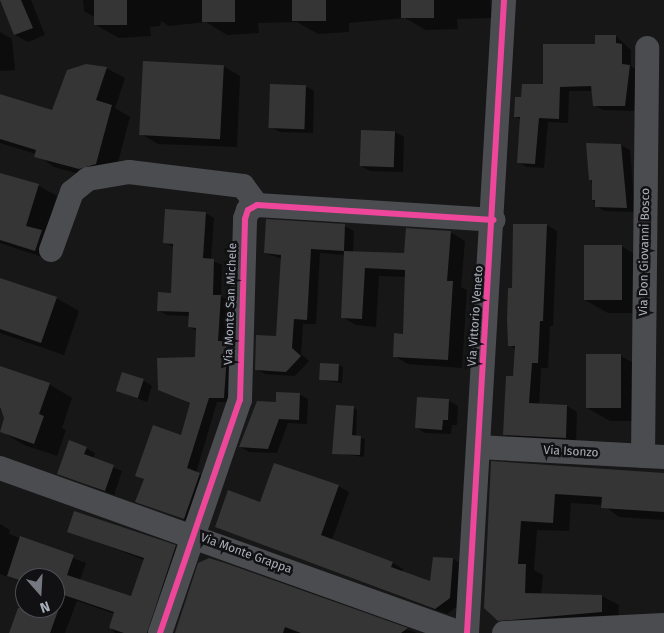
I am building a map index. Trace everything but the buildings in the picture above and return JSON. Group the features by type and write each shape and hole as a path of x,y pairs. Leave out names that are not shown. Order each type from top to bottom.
{"street":[{"name":"Via Vittorio Veneto","path":"467,633 494,220 504,0"},
{"name":"Via Don Giovanni Bosco","path":"647,48 653,457"},
{"path":"51,250 72,192 88,179 129,172 243,186 257,205 494,220"},
{"name":"Via Monte San Michele","path":"160,633 240,400 245,219 248,210 257,205"},
{"name":"Via Isonzo","path":"478,447 653,457"},
{"name":"Via Monte Grappa","path":"0,468 194,535 462,633"},
{"path":"504,633 664,625"}],"cycle path":[{"path":"467,633 504,0"},
{"path":"160,633 240,400 245,219 248,210 257,205 494,220"}]}
